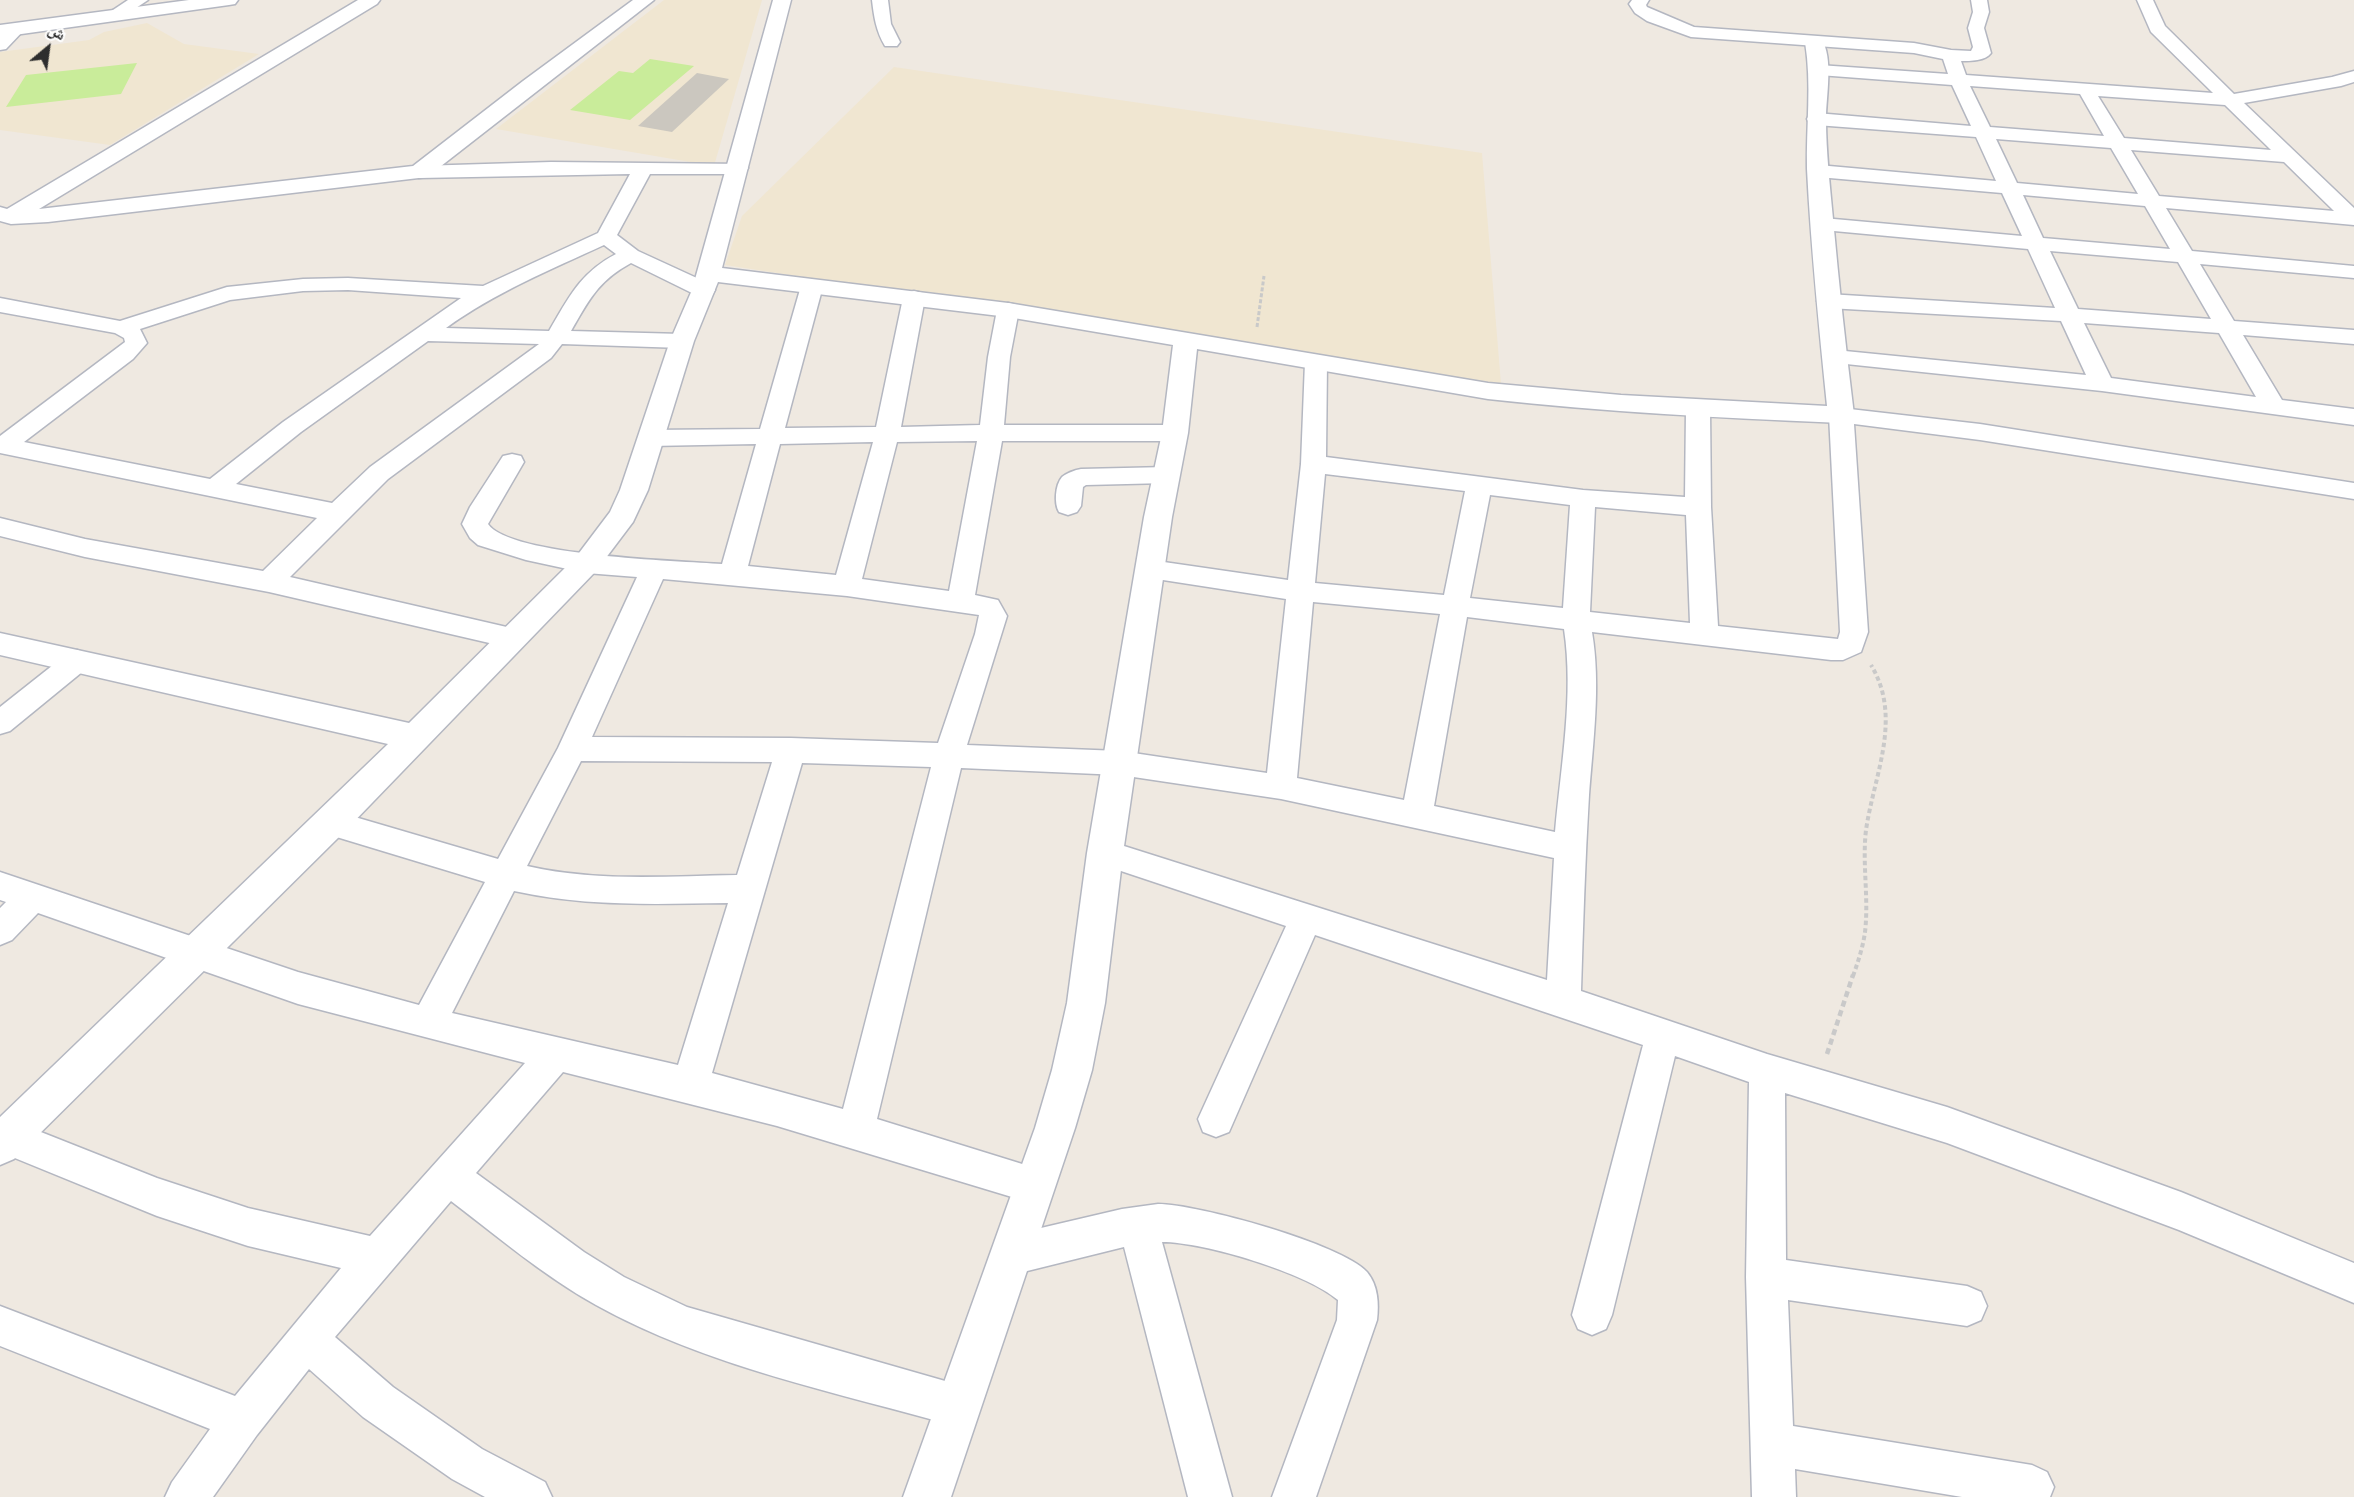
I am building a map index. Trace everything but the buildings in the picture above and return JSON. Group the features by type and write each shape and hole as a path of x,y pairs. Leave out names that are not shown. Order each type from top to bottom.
{"street":[{"path":"112,16 140,0"},
{"path":"6,30 230,0"},
{"path":"4,218 371,0"},
{"path":"419,172 530,85 645,0"},
{"path":"377,1257 248,1227 157,1197 4,1141 331,823 586,564 623,514 634,490 682,341 706,282 782,0"},
{"path":"880,0 883,24 891,42"},
{"path":"1641,0 1637,6 1646,14 1691,32 1914,48 1951,55 1972,56 1982,53 1975,31 1981,12 1979,0"},
{"path":"2144,0 2157,28 2354,219"},
{"path":"0,45 6,30 48,5"},
{"path":"1150,569 1300,591 1455,606 1830,651 1848,648 1853,640 1841,415 1828,301 1818,171 1816,118 1819,70 1814,42"},
{"path":"1951,55 1959,81 2102,384"},
{"path":"1819,70 2231,100 2335,82 2354,76"},
{"path":"2086,90 2273,405"},
{"path":"1816,118 2290,157"},
{"path":"4,218 59,214 419,172 551,168 642,170 738,168"},
{"path":"215,488 292,427 485,292 606,237 642,170"},
{"path":"1818,171 2354,219"},
{"path":"1823,224 2354,272"},
{"path":"606,237 631,255 706,282 812,286 1008,310 1488,392 1698,409 1841,415 1980,432 2354,491"},
{"path":"269,582 379,474 519,373 557,339 590,283 631,255"},
{"path":"547,262 590,283"},
{"path":"121,328 227,294 303,285 348,284 485,292"},
{"path":"732,574 812,286"},
{"path":"847,586 887,434 914,298"},
{"path":"1828,301 2068,315 2354,337"},
{"path":"0,305 121,328 136,337 136,343 125,354 1,446"},
{"path":"960,602 991,433 999,357 1008,310"},
{"path":"424,334 682,341"},
{"path":"927,1497 1035,1185 1069,1079 1086,1003 1105,853 1150,569 1175,433 1186,340"},
{"path":"1834,357 2102,384 2354,417"},
{"path":"1281,787 1313,464 1316,362"},
{"path":"1698,409 1698,507 1705,636"},
{"path":"650,438 772,435 1175,433"},
{"path":"1,446 337,513"},
{"path":"512,462 483,507 476,524 479,532 487,539 502,545 586,564 732,574 847,586 960,602 988,607 993,616 949,755 856,1131"},
{"path":"1313,464 1583,498 1698,507"},
{"path":"1068,506 1071,483 1081,477 1167,475"},
{"path":"1417,815 1479,484"},
{"path":"1563,1001 1570,848 1581,700 1582,656 1576,620 1583,498"},
{"path":"0,528 85,548 269,582 511,639"},
{"path":"428,1023 572,749 654,570"},
{"path":"0,644 415,737"},
{"path":"0,723 77,661"},
{"path":"572,749 791,750 1119,763 1281,787 1570,848"},
{"path":"690,1085 791,750"},
{"path":"331,823 554,886 601,890 749,889"},
{"path":"1105,853 1563,1001 1767,1071 1947,1125 2181,1212 2354,1282"},
{"path":"0,886 298,988 555,1055 690,1085 856,1131 1035,1185"},
{"path":"0,930 34,896"},
{"path":"1216,1119 1306,919"},
{"path":"1592,1315 1664,1035"},
{"path":"187,1497 242,1420 307,1340 555,1055"},
{"path":"1767,1071 1764,1173 1774,1497"},
{"path":"449,1176 570,1266 610,1291 682,1326 959,1406"},
{"path":"1011,1255 1138,1225 1167,1223 1201,1227 1243,1239 1338,1275 1350,1283 1359,1295 1357,1320 1294,1497"},
{"path":"1138,1225 1210,1497"},
{"path":"1766,1277 1967,1306"},
{"path":"0,1326 242,1420"},
{"path":"307,1340 378,1402 467,1464 530,1497"},
{"path":"1772,1444 2032,1487"}],"path":[{"path":"1254,352 1264,276"},
{"path":"1817,1086 1861,951 1865,931 1866,832 1886,731 1885,696 1880,680 1853,640"}],"shaded area":[{"path":"664,0 762,0 714,166 496,129"},
{"path":"147,23 184,44 259,54 110,145 0,130 0,52 89,40 104,32"},
{"path":"894,67 1482,153 1501,384 725,265 742,216"}],"green space":[{"path":"650,59 694,66 630,120 570,110 619,71 633,73"},
{"path":"137,63 121,94 6,107 26,75"}]}
